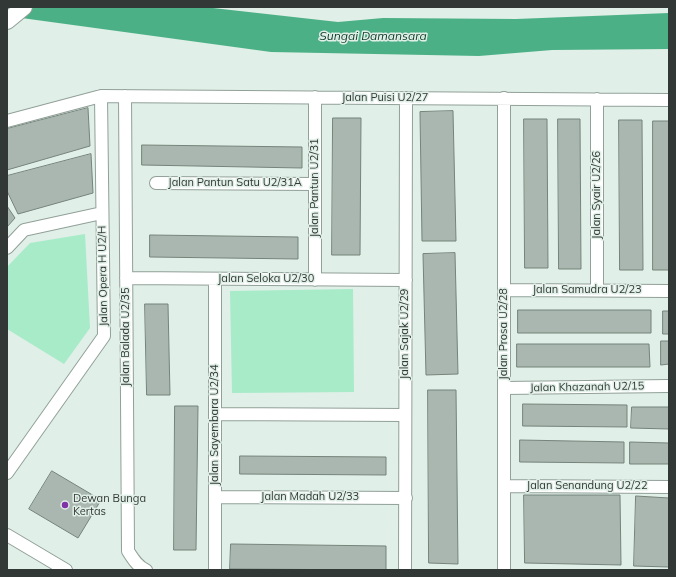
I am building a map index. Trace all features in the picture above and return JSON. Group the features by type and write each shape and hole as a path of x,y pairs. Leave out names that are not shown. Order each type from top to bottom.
{"main road":[{"path":"7,21 24,7"}],"street":[{"name":"Jalan Puisi U2/27","path":"7,121 101,96 669,100"},
{"name":"Jalan Opera H U2/H","path":"7,473 104,336 101,96"},
{"name":"Jalan Balada U2/35","path":"125,96 128,551 135,561 146,570"},
{"name":"Jalan Pantun U2/31","path":"315,97 315,280"},
{"name":"Jalan Sajak U2/29","path":"405,570 406,98"},
{"name":"Jalan Prosa U2/28","path":"504,98 504,570"},
{"name":"Jalan Syair U2/26","path":"597,99 597,290"},
{"name":"Jalan Pantun Satu U2/31A","path":"156,183 315,184"},
{"path":"7,248 24,230 102,213"},
{"name":"Jalan Seloka U2/30","path":"126,278 406,280"},
{"name":"Jalan Sayembara U2/34","path":"215,279 215,570"},
{"name":"Jalan Samudra U2/23","path":"504,290 669,291"},
{"name":"Jalan Khazanah U2/15","path":"504,388 669,386"},
{"path":"215,414 405,415"},
{"name":"Jalan Senandung U2/22","path":"504,486 669,487"},
{"name":"Jalan Madah U2/33","path":"215,496 406,498"},
{"path":"7,535 66,570"}],"shaded area":[{"path":"85,234 90,328 64,364 7,329 7,267 30,243"},
{"path":"353,289 354,392 232,393 230,291"}],"water":[{"name":"Sungai Damansara","path":"7,7 204,7 338,22 383,18 516,19 669,13 669,49 552,50 479,56 271,52 7,16"}],"building":[{"path":"88,108 90,146 7,170 7,129"},
{"path":"453,111 456,241 422,241 420,112"},
{"path":"333,118 361,118 360,255 332,255"},
{"path":"524,119 547,119 548,268 525,268"},
{"path":"558,119 580,119 581,269 559,269"},
{"path":"619,120 642,120 643,270 620,270"},
{"path":"653,121 669,121 669,270 653,270"},
{"path":"142,145 302,147 302,168 142,165"},
{"path":"91,154 93,193 18,214 7,191 7,176"},
{"path":"7,206 15,218 7,227"},
{"path":"150,235 298,237 298,259 150,257"},
{"path":"455,253 458,374 426,375 423,254"},
{"path":"145,304 168,304 170,395 147,395"},
{"path":"518,310 651,310 651,333 518,333"},
{"path":"663,311 669,311 669,334 663,334"},
{"path":"661,341 669,341 669,364 661,365"},
{"path":"517,344 649,344 650,367 517,367"},
{"path":"428,390 456,390 458,564 429,563"},
{"path":"523,404 627,405 627,427 523,426"},
{"path":"175,406 198,406 196,550 174,550"},
{"path":"632,407 669,407 669,429 631,428"},
{"path":"520,440 624,442 624,463 520,462"},
{"path":"630,442 669,443 669,464 630,464"},
{"path":"240,456 386,457 386,475 240,474"},
{"name":"Dewan Bunga Kertas","path":"52,471 101,500 78,538 29,509"},
{"path":"524,495 620,495 621,565 525,563"},
{"path":"636,496 669,498 669,567 634,566"},
{"path":"231,544 386,546 386,570 230,569"}],"place":[{"name":"Dewan Bunga Kertas","path":"65,505"}]}
